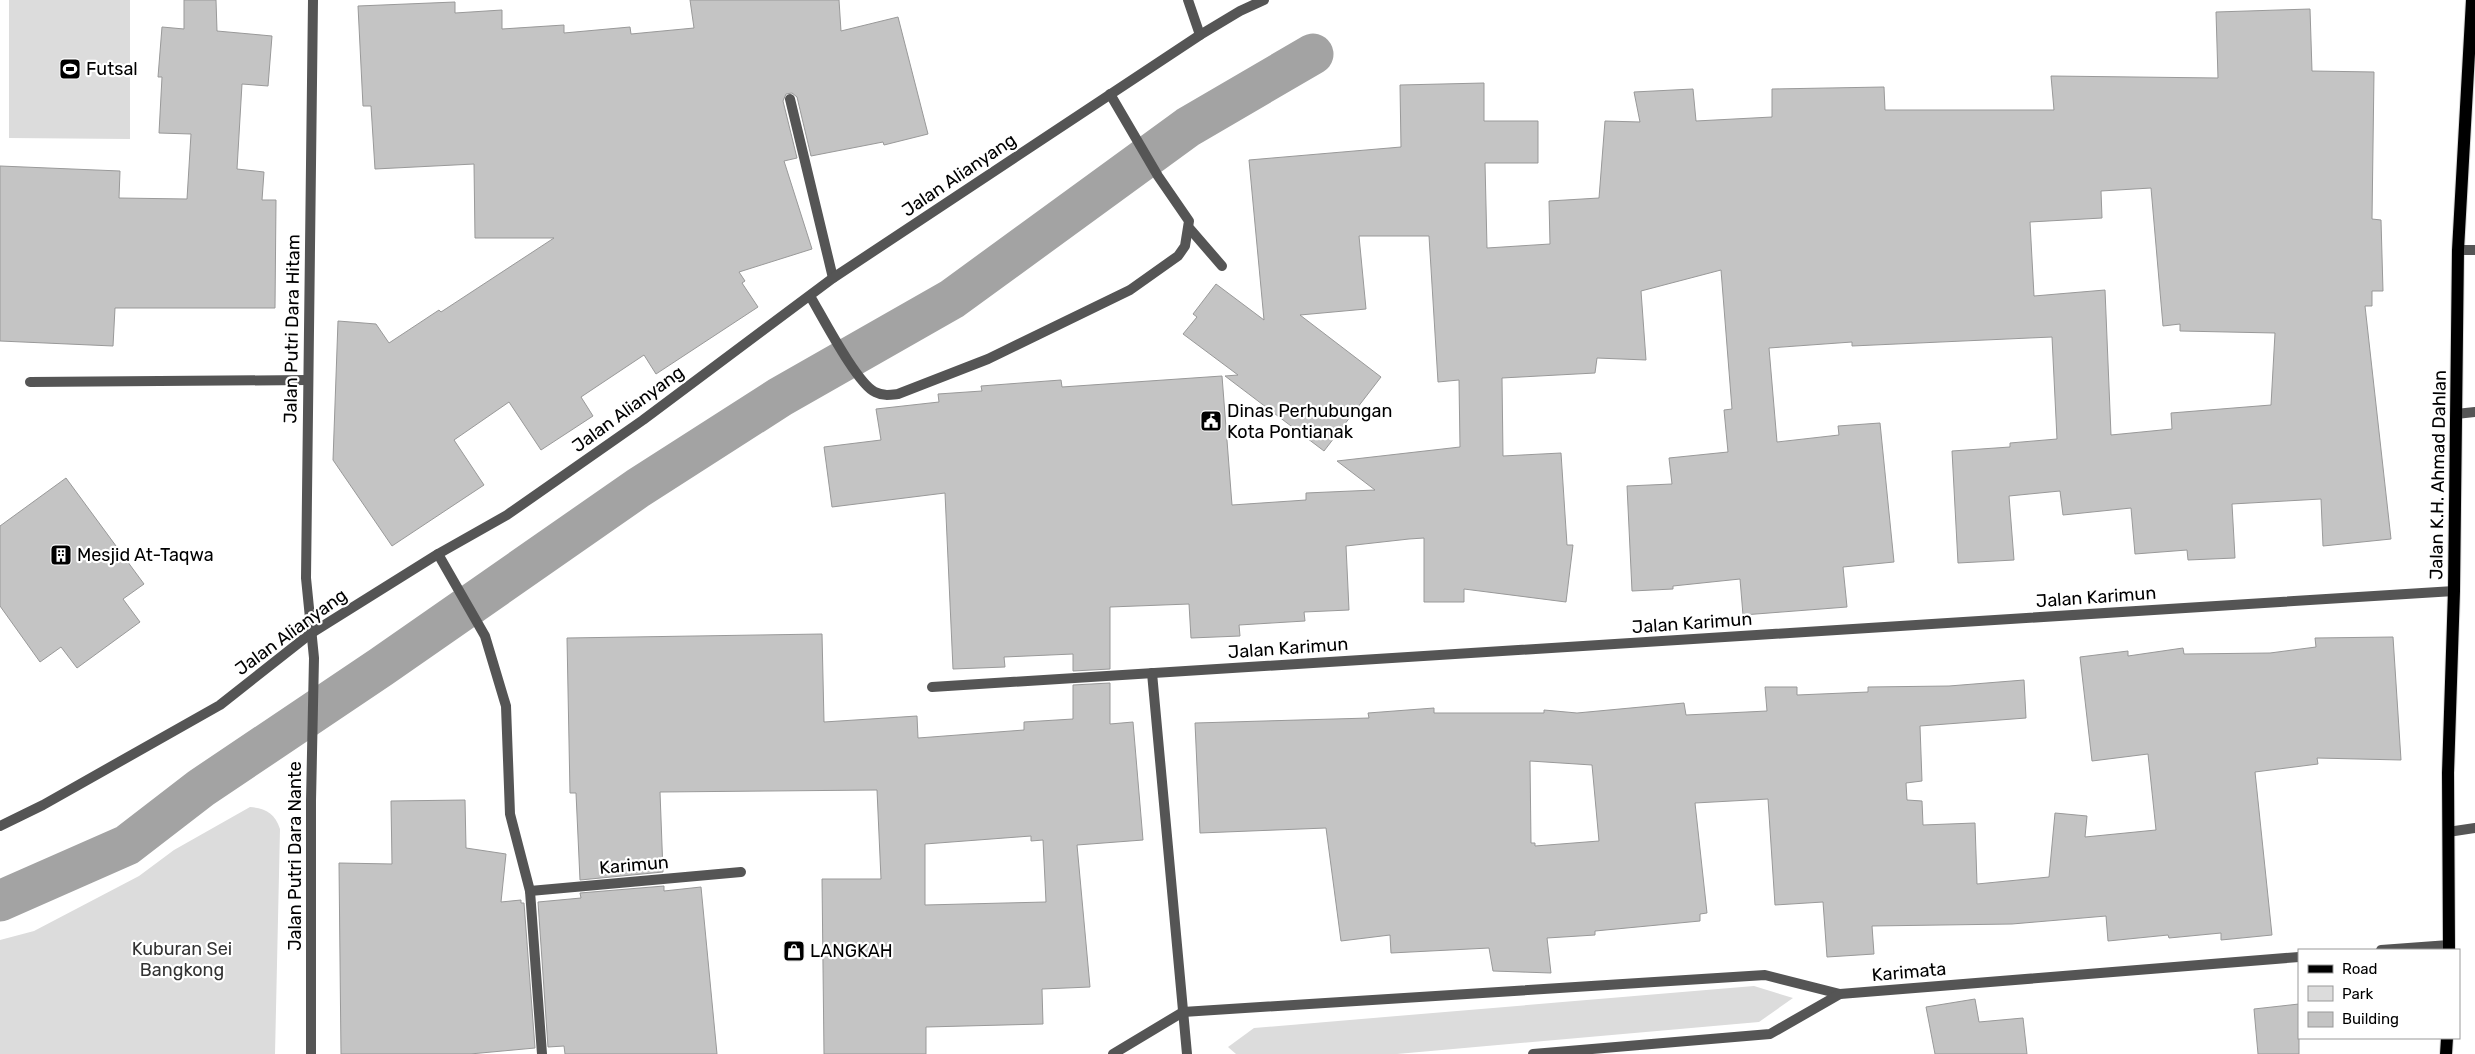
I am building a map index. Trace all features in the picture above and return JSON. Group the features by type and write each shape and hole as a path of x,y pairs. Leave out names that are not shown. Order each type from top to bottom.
{"main road":[{"name":"Jalan K.H. Ahmad Dahlan","path":"2449,948 2448,832 2454,591 2458,250 2472,0"},
{"path":"2446,1054 2447,1039"}],"street":[{"name":"Jalan Putri Dara Hitam","path":"313,0 306,578 310,634 314,658"},
{"path":"1188,0 1200,35"},
{"name":"Jalan Alianyang","path":"0,826 220,705 310,634 438,554 507,515 643,420 833,278 1200,35 1240,11 1264,0"},
{"path":"810,296 858,375 873,392 886,396 898,394 988,359 1130,290 1178,256 1185,246 1190,229 1190,221 1158,176 1110,94"},
{"path":"790,99 833,278"},
{"path":"1190,229 1222,266"},
{"path":"2458,250 2475,250"},
{"path":"30,382 308,380"},
{"path":"2456,414 2475,412"},
{"path":"438,554 485,636 506,706 510,814 530,891 542,1054"},
{"name":"Jalan Karimun","path":"932,687 2454,591"},
{"name":"Jalan Putri Dara Nante","path":"311,1054 311,801 314,658"},
{"path":"1152,673 1187,1054"},
{"path":"2448,832 2475,828"},
{"name":"Karimun","path":"530,891 741,872"},
{"path":"2415,949 2449,948"},
{"name":"Karimata","path":"1533,1054 1770,1034 1840,994 2298,957"},
{"path":"1113,1054 1183,1012 1765,975 1840,994"}],"green space":[{"name":"Futsal","path":"9,0 130,0 130,139 9,138"},
{"name":"Kuburan Sei Bangkong","path":"250,807 269,812 280,829 275,1054 0,1054 0,940 34,931 139,876 174,850"},
{"path":"1754,986 1793,998 1759,1022 1397,1054 1236,1054 1228,1047 1254,1028"}],"building":[{"path":"184,0 216,0 217,31 272,36 268,86 242,84 237,169 264,172 262,200 276,200 275,308 115,308 113,346 0,341 0,166 120,171 119,198 187,199 191,134 159,133 162,77 158,77 162,27 184,29"},
{"path":"690,0 839,0 841,31 898,17 928,134 884,145 883,142 811,156 797,97 792,93 786,94 783,101 797,158 784,161 812,249 739,272 745,281 742,283 758,307 656,374 644,355 581,397 593,416 541,450 509,402 454,440 484,485 392,546 333,460 338,321 376,324 389,343 439,310 441,312 554,238 475,238 474,164 375,169 371,106 363,106 358,6 455,2 455,13 502,10 502,29 564,25 564,33 630,27 631,34 694,28"},
{"path":"2310,9 2312,71 2374,72 2372,219 2381,220 2383,291 2372,291 2372,306 2365,306 2391,539 2323,546 2321,499 2232,504 2235,558 2188,560 2187,550 2135,554 2131,508 2063,515 2060,491 2009,496 2014,560 1958,563 1952,451 2010,447 2010,443 2057,439 2052,337 1852,346 1852,342 1769,348 1777,442 1839,435 1838,426 1880,423 1894,562 1843,567 1847,607 1743,615 1740,579 1673,586 1673,589 1632,591 1627,486 1672,484 1669,458 1728,452 1724,410 1732,409 1721,270 1641,291 1646,360 1597,358 1595,373 1502,378 1503,456 1561,453 1567,545 1573,545 1566,602 1464,589 1464,602 1424,602 1424,538 1409,539 1346,546 1349,610 1304,612 1305,621 1239,625 1240,636 1191,638 1189,604 1110,607 1110,669 1073,671 1073,654 1004,657 1005,667 953,669 945,493 832,507 824,447 881,440 876,409 939,402 938,394 982,391 981,386 1061,380 1062,387 1222,376 1232,505 1306,500 1306,493 1375,490 1337,461 1460,447 1459,380 1438,382 1429,236 1359,236 1366,309 1300,315 1381,377 1324,451 1225,376 1238,375 1183,334 1197,317 1193,314 1216,284 1264,320 1249,160 1401,147 1400,85 1484,83 1484,121 1538,121 1538,163 1485,163 1487,248 1550,244 1549,201 1599,198 1605,121 1640,122 1634,92 1693,89 1696,121 1772,117 1772,89 1884,87 1885,110 2054,110 2051,76 2218,78 2216,12","holes":["2151,188 2163,326 2180,324 2180,331 2275,333 2271,405 2171,413 2172,429 2111,435 2105,290 2034,296 2030,222 2102,218 2101,191"]},
{"name":"Mesjid At-Taqwa","path":"66,478 144,584 123,599 140,622 77,668 61,647 40,662 0,606 0,526"},
{"path":"822,634 824,722 917,716 918,738 1024,730 1024,722 1073,719 1073,685 1110,683 1110,724 1133,722 1143,840 1077,845 1090,987 1042,989 1043,1024 926,1027 926,1054 824,1054 822,879 881,879 877,790 660,792 663,872 580,880 576,793 570,793 567,638","holes":["1031,836 1031,841 1043,840 1046,902 925,905 925,844"]},
{"path":"2393,637 2401,760 2317,758 2318,764 2255,772 2272,935 2221,940 2221,933 2169,938 2168,935 2108,941 2106,916 2012,924 1872,926 1874,954 1827,957 1823,902 1775,905 1768,799 1695,803 1707,913 1700,914 1700,921 1595,931 1595,935 1547,938 1551,973 1493,971 1489,948 1391,953 1390,935 1341,941 1326,828 1200,833 1195,723 1369,718 1368,713 1434,708 1434,713 1544,713 1544,710 1577,713 1684,703 1686,715 1767,711 1765,687 1797,687 1797,695 1868,692 1868,687 1949,686 2024,680 2026,718 1920,726 1922,781 1906,783 1907,800 1922,801 1923,825 1975,823 1977,884 2049,877 2055,813 2087,816 2085,837 2156,830 2148,754 2092,761 2080,657 2128,651 2128,656 2183,648 2184,654 2270,653 2316,647 2315,638","holes":["1530,761 1592,765 1599,841 1535,846 1535,843 1531,843"]},
{"path":"465,800 466,848 506,854 501,902 521,900 521,903 524,903 535,1048 470,1054 341,1054 339,863 392,864 391,801"},
{"path":"664,886 664,891 701,887 717,1054 565,1054 564,1046 548,1047 538,902 581,898 580,893"},
{"path":"1975,999 1979,1022 2023,1018 2027,1054 1935,1054 1926,1007"},
{"path":"2298,1004 2299,1054 2258,1054 2254,1009"}],"waterway":[{"path":"0,901 127,845 201,788 381,667 638,488 780,397 952,299 1188,127 1313,54"}],"place":[{"name":"Futsal","path":"70,69"},
{"name":"Dinas Perhubungan Kota Pontianak","path":"1211,421"},
{"name":"Mesjid At-Taqwa","path":"61,555"},
{"name":"LANGKAH","path":"794,951"}]}
